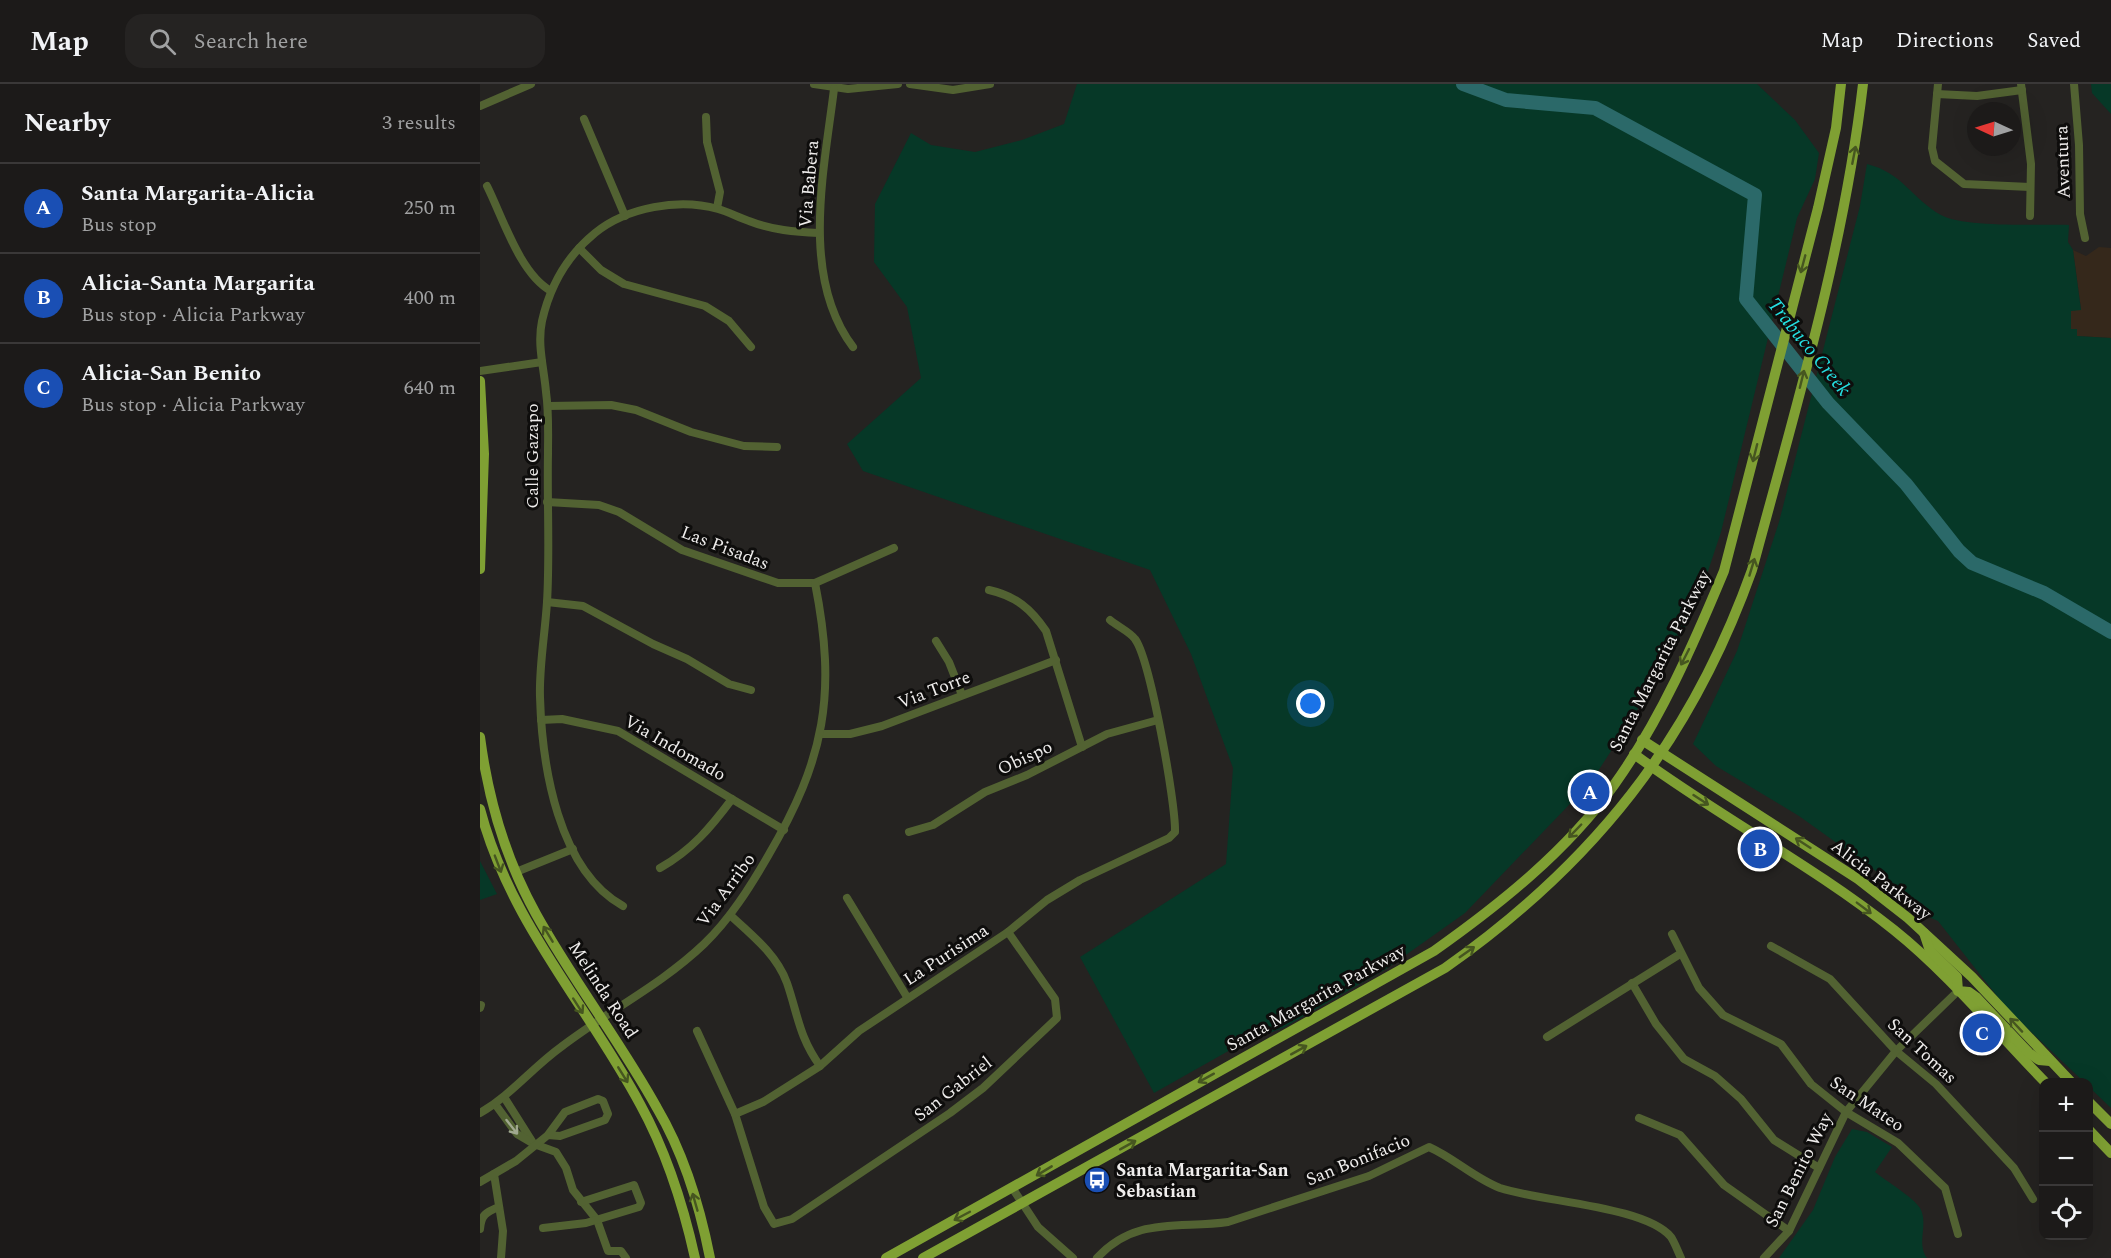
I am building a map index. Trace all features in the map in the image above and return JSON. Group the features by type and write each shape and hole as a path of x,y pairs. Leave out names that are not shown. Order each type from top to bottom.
{"main road":[{"name":"Santa Margarita Parkway","path":"886,1258 1402,970 1459,933 1522,882 1582,824 1613,786 1642,740 1703,621 1724,571 1818,208 1836,128 1842,84"},
{"name":"Santa Margarita Parkway","path":"923,1258 1444,968 1489,937 1566,870 1597,838 1652,768 1701,686 1733,622 1752,570 1843,212 1858,131 1863,84"},
{"path":"480,381 484,454 480,569"},
{"name":"Melinda Road","path":"480,737 494,807 516,872 536,914 659,1110 682,1160 710,1258"},
{"name":"Alicia Parkway","path":"1642,740 1858,879 1924,932 1972,977 2066,1078"},
{"name":"Alicia Parkway","path":"1634,754 1847,895 1896,932 1958,991 2039,1078"},
{"name":"Melinda Road","path":"480,809 493,850 513,899 542,950 630,1087 655,1133 677,1188 695,1258"},
{"path":"1924,932 1930,951 1957,977 1958,991 1969,992 1976,997 2029,1053 2039,1060 2050,1061"},
{"path":"2093,1106 2111,1124"},
{"path":"2091,1132 2111,1153"}],"street":[{"path":"480,105 511,87 531,84"},
{"path":"814,84 834,89 898,84"},
{"path":"910,84 953,90 990,84"},
{"path":"1938,84 1932,148 1935,161 1964,184 2030,187"},
{"name":"Aventura","path":"2074,84 2079,145 2080,214 2085,238"},
{"path":"1937,94 1977,96 2021,87 2031,164 2030,216"},
{"name":"Via Babera","path":"834,89 821,191 819,233 830,303 839,329 853,348"},
{"path":"706,117 706,142 720,192 717,208"},
{"path":"584,119 625,216"},
{"path":"487,186 526,266 542,286 551,291"},
{"name":"Calle Gazapo","path":"623,906 607,897 573,849 552,797 540,696 547,602 548,406 542,362 541,325 551,291 560,273 579,248 597,231 625,216 652,207 684,204 717,208 770,228 819,233"},
{"path":"579,248 601,270 624,284 705,306 729,321 750,347"},
{"path":"480,371 542,362"},
{"path":"548,406 611,405 636,410 691,432 744,446 777,447"},
{"name":"Las Pisadas","path":"547,502 599,506 619,512 682,550 759,578 799,585 815,583 894,548"},
{"name":"Via Arribo","path":"480,1113 504,1098 560,1047 670,973 705,944 730,915 784,830 801,794 820,734 826,679 825,648 815,583"},
{"path":"990,590 1010,595 1036,616 1046,631 1082,747"},
{"path":"547,602 583,606 653,644 687,658 729,684 751,690"},
{"path":"1110,620 1135,638 1144,656 1158,720"},
{"path":"936,641 949,662 962,695"},
{"name":"Via Torre","path":"820,734 850,734 882,726 1056,660"},
{"name":"Via Indomado","path":"542,720 562,719 618,731 784,830"},
{"name":"Obispo","path":"909,832 933,825 985,792 1107,734 1158,720"},
{"name":"La Purisima","path":"735,1114 763,1102 820,1066 859,1031 907,997 1008,933 1047,900 1080,880 1169,838 1176,829 1158,720"},
{"path":"660,868 679,857 704,836 732,798"},
{"path":"516,872 573,849"},
{"path":"847,898 907,997"},
{"path":"730,915 771,954 780,968 806,1047 820,1066"},
{"name":"San Gabriel","path":"735,1114 764,1206 774,1224 792,1219 811,1208 983,1088 1057,1018 1055,999 1008,933"},
{"name":"San Mateo","path":"1672,934 1699,988 1723,1015 1781,1044 1810,1084 1846,1112 1898,1143 1945,1188 1958,1234"},
{"name":"San Tomas","path":"1772,946 1830,979 1896,1051 1936,1084 2014,1168 2033,1199"},
{"path":"1547,1037 1680,954"},
{"path":"1632,983 1656,1024 1684,1059 1715,1076 1740,1099 1774,1140 1819,1168"},
{"name":"San Benito Way","path":"1764,1258 1789,1231 1846,1112 1896,1051 1958,991"},
{"path":"698,1031 735,1114"},
{"path":"504,1098 534,1144"},
{"path":"480,1182 516,1161 534,1144 548,1135 565,1112 598,1099 603,1101 608,1114 605,1120 560,1136 548,1135"},
{"path":"495,1104 517,1134 534,1144 556,1152 566,1168 573,1190 597,1220 608,1251 621,1251 626,1258"},
{"path":"1639,1118 1680,1135 1724,1185 1789,1231"},
{"name":"San Bonifacio","path":"1097,1258 1119,1240 1138,1230 1156,1225 1205,1225 1228,1222 1369,1176 1429,1147 1447,1155 1474,1176 1499,1187 1528,1196 1637,1216 1670,1237 1681,1258"},
{"path":"494,1174 503,1232 501,1258"},
{"path":"543,1227 597,1220 641,1206 636,1186 581,1202"},
{"path":"1013,1189 1046,1235 1073,1258"},
{"path":"480,1229 481,1220 487,1212 499,1207"}],"shaded area":[{"path":"2099,247 2111,248 2111,338 2077,336 2071,329 2071,311 2081,309 2073,250 2086,256"}],"green space":[{"path":"1077,84 1757,84 1795,120 1819,153 1815,179 1797,218 1721,532 1695,610 1633,717 1591,782 1465,913 1386,969 1285,1027 1239,1045 1154,1093 1080,957 1226,864 1233,768 1191,654 1150,570 863,471 847,444 921,378 907,307 874,262 875,204 911,133 931,145 975,152 1022,140 1064,124"},
{"path":"2091,84 2111,84 2111,114 2092,93"},
{"path":"1867,164 1890,174 1931,209 1952,219 1984,224 2069,225 2068,242 2073,250 2081,310 2071,311 2071,329 2077,329 2077,336 2111,338 2111,1108 2093,1091 2093,1078 2080,1078 2008,1010 1938,921 1931,918 1908,894 1799,816 1716,766 1693,744 1737,651 1779,522 1860,206"},
{"path":"480,861 497,894 480,900"},
{"path":"1852,1129 1867,1132 1892,1147 1875,1172 1906,1194 1920,1208 1923,1220 1923,1246 1927,1258 1779,1258 1813,1210 1835,1157"}],"waterway":[{"name":"Trabuco Creek","path":"1463,84 1506,100 1595,108 1755,195 1746,299 1828,403 1906,484 1959,551 1972,563 2044,593 2111,632"}],"place":[{"name":"Santa Margarita-Alicia","path":"1590,792"},
{"name":"Alicia-Santa Margarita","path":"1760,849"},
{"name":"Alicia-San Benito","path":"1982,1033"},
{"name":"Santa Margarita-San Sebastian","path":"1097,1180"}]}
